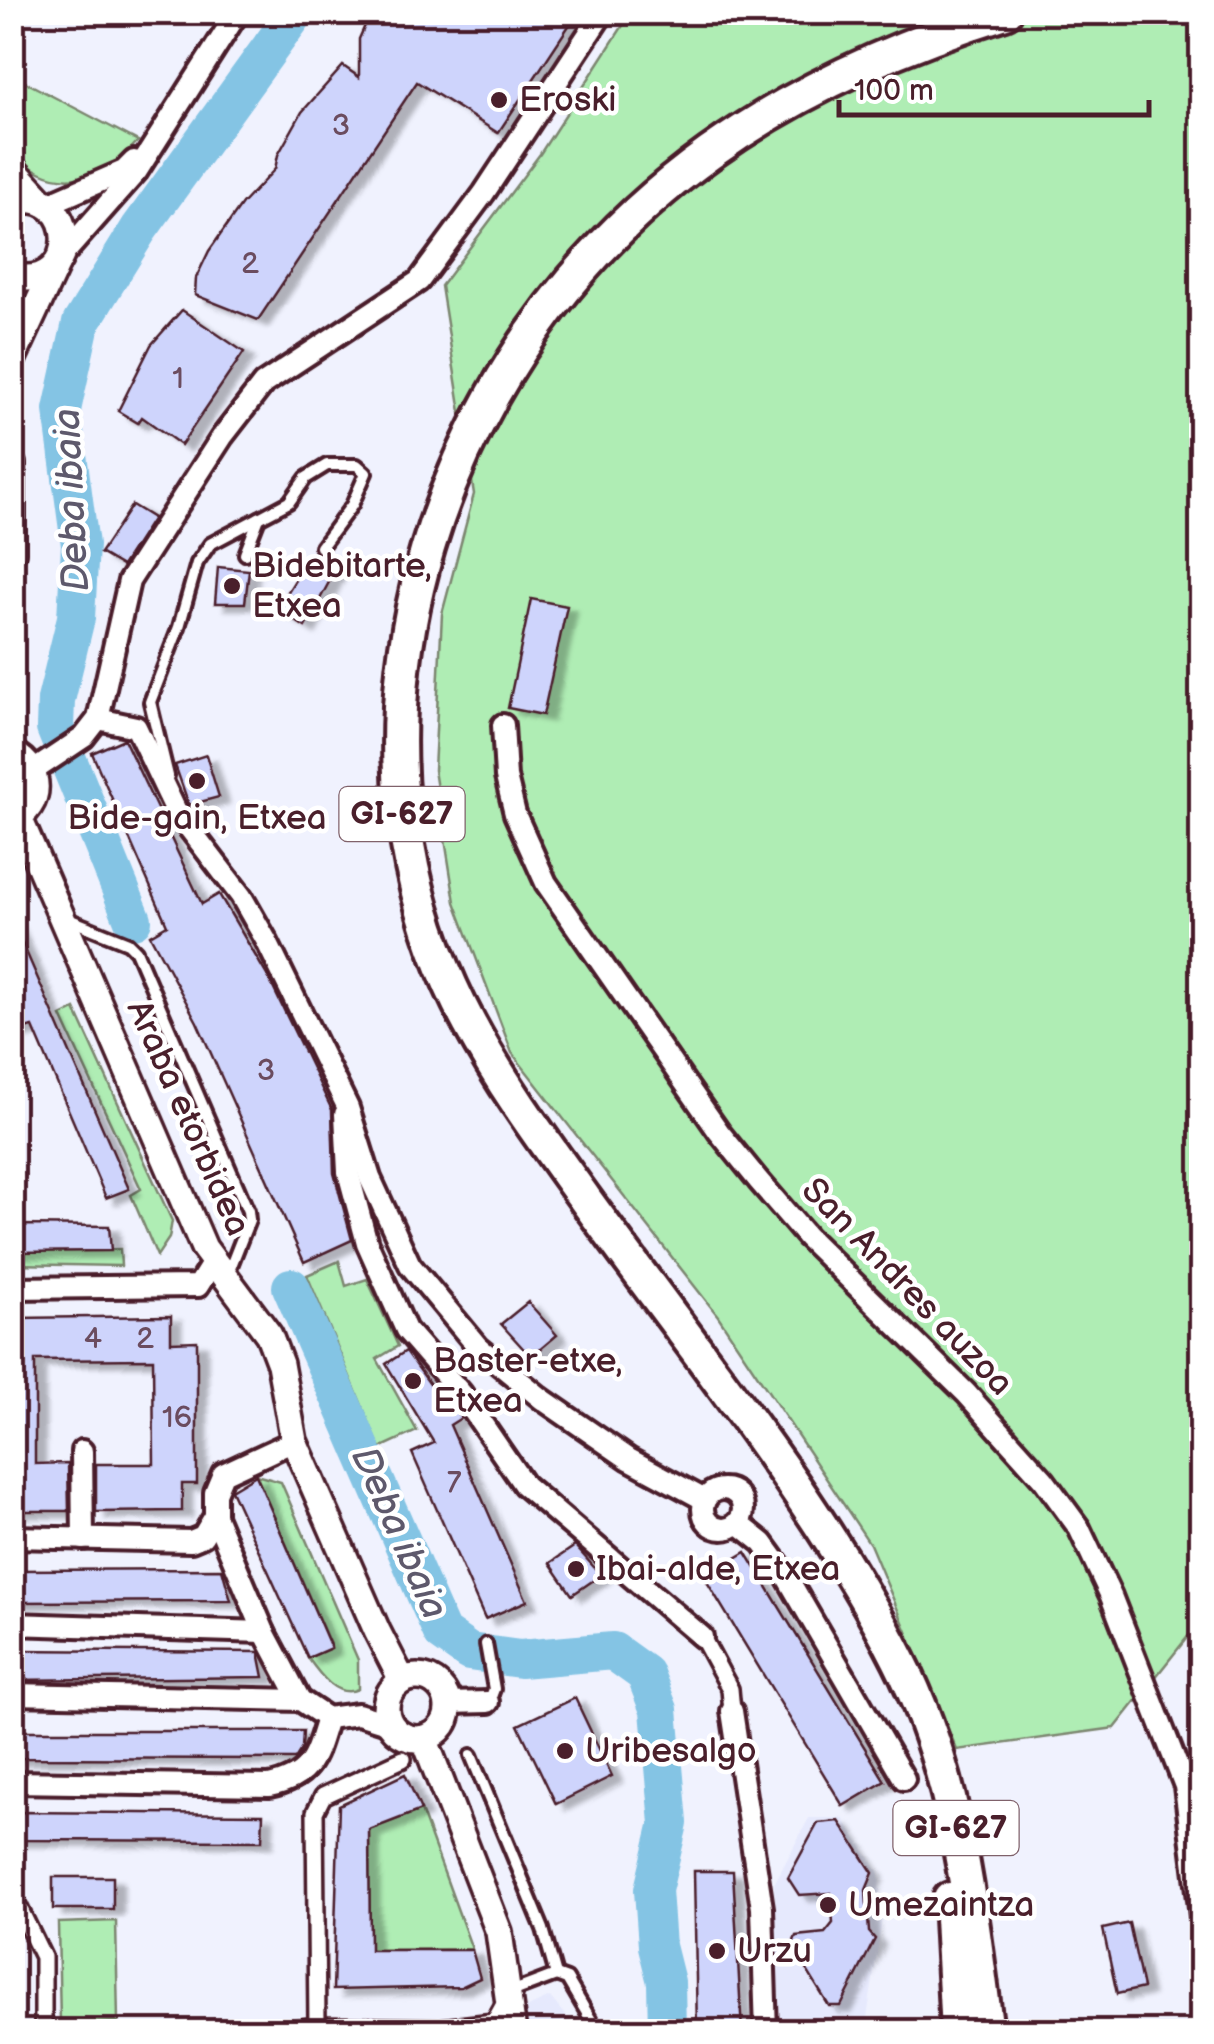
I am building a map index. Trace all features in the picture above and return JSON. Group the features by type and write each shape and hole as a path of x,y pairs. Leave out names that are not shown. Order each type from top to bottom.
{"main road":[{"name":"GI-627","path":"987,2032 970,1903 938,1755 899,1659 819,1525 544,1142 468,1021 427,925 408,851 398,712 401,663 420,568 469,436 510,365 556,299 607,240 664,186 742,128 827,80 913,41 1004,12"},
{"path":"938,1755 950,1853 957,2032"},
{"path":"970,1903 996,1975 1006,2032"}],"street":[{"path":"12,276 39,276 59,260 136,171 238,12"},
{"path":"38,768 84,737 98,718 129,581 222,437 262,384 418,281 484,194 603,12"},
{"path":"12,202 45,204 124,170 156,138"},
{"path":"12,168 65,232 59,260 12,360"},
{"path":"12,464 12,552"},
{"path":"98,718 136,727 176,811 241,896 348,1108 396,1243 446,1312 478,1347 542,1399 629,1459 704,1500"},
{"name":"San Andres auzoa","path":"502,725 506,777 525,846 546,883 719,1132 807,1237 1004,1434 1079,1528 1111,1596 1185,1786 1202,1924"},
{"path":"12,753 38,768"},
{"path":"16,820 35,798 38,768"},
{"name":"Araba etorbidea","path":"16,820 220,1269 269,1335 280,1364 294,1441 376,1631 402,1680"},
{"path":"348,1108 342,1121 353,1190 374,1264 406,1330 461,1393 524,1485 702,1638 730,1690 762,1908 766,2032"},
{"path":"12,1288 198,1286 220,1269"},
{"path":"294,1441 224,1474 215,1492 215,1516 264,1632 300,1700 327,1718 358,1714 390,1724 405,1737 424,1738 445,1721 448,1704 432,1680 402,1680 388,1694 390,1724"},
{"path":"82,1451 83,1539"},
{"path":"721,1488 734,1492 743,1503 738,1523 720,1530 708,1524 702,1512 704,1500 721,1488"},
{"path":"12,1537 191,1541 203,1536 215,1516"},
{"path":"738,1523 764,1542 784,1572 904,1779"},
{"path":"12,1624 264,1632"},
{"path":"12,1694 300,1700"},
{"path":"448,1704 488,1702"},
{"path":"12,1782 247,1787 292,1782 312,1762 327,1718"},
{"path":"424,1738 499,1932 513,2032"},
{"path":"316,2026 315,1812 323,1796 403,1759"},
{"path":"12,1893 43,1957 43,2032"},
{"path":"274,2032 316,2026 441,2028 494,2022 510,1993"}],"lane":[{"path":"176,811 150,702 180,627 197,563 210,544 289,502 306,478 327,465 356,465 366,473 362,488 322,547"},
{"path":"245,554 259,518"},
{"path":"58,915 128,943 136,952 248,1211 249,1220 220,1269"},
{"path":"486,1644 494,1690 488,1702"},
{"path":"471,1755 544,1929 556,1975"},
{"path":"510,1993 556,1975 567,1979 598,2032"}],"shaded area":[{"name":"Umezaintza","path":"809,1818 843,1818 879,1873 881,1927 865,2031 780,2031 774,1884"},
{"path":"550,1997 578,2031 478,2032 494,2022"}],"green space":[{"path":"631,13 1201,13 1201,1620 1115,1728 957,1750 870,1544 718,1316 512,1053 455,902 434,770 442,614 474,494 441,286 540,154"},
{"path":"12,75 138,141 109,166 77,178 45,174 29,166 13,152"},
{"path":"75,1009 172,1221 169,1238 157,1256 131,1195 141,1189 61,1016"},
{"path":"120,1249 121,1266 13,1264 13,1252"},
{"path":"339,1261 346,1286 367,1279 398,1346 377,1359 417,1431 380,1448 307,1275"},
{"path":"256,1475 281,1482 358,1660 358,1689 336,1688 308,1658 331,1647"},
{"path":"421,1810 472,1949 370,1950 369,1830"},
{"path":"116,1921 118,2022 60,2024 58,1923"}],"building":[{"path":"371,12 578,12 498,133 417,82 258,320 195,295 196,278 209,251 242,204 275,169 278,155 302,112 343,66 359,77 359,39"},
{"path":"182,310 244,352 181,445 142,417 138,423 118,411 151,345"},
{"path":"132,505 153,518 122,566 100,553"},
{"path":"310,556 335,571 305,627 277,609"},
{"name":"Bidebitarte, Etxea","path":"218,567 249,570 245,603 215,603"},
{"path":"531,599 567,606 543,715 508,708"},
{"path":"124,739 202,904 219,894 268,977 332,1110 334,1173 352,1240 304,1262 197,1022 150,935 167,925 92,753"},
{"name":"Bide-gain, Etxea","path":"206,755 219,797 189,805 175,765"},
{"path":"12,919 129,1189 106,1198 33,1027 12,1032"},
{"path":"12,1225 109,1226 111,1251 12,1252"},
{"path":"528,1302 557,1335 531,1357 501,1324"},
{"path":"171,1316 171,1342 197,1341 197,1484 182,1484 182,1511 96,1512 96,1464 154,1464 153,1359 35,1360 35,1464 68,1463 69,1511 12,1511 15,1318"},
{"path":"406,1351 445,1405 450,1402 461,1418 450,1425 527,1601 485,1619 412,1453 434,1443 386,1364"},
{"path":"256,1475 331,1648 308,1658 231,1490"},
{"name":"Ibai-alde, Etxea","path":"575,1546 601,1575 572,1595 550,1563"},
{"path":"746,1552 885,1781 843,1806 704,1577"},
{"path":"222,1569 231,1601 12,1602 12,1570"},
{"path":"12,1650 259,1652 264,1677 12,1680"},
{"name":"Uribesalgo","path":"575,1698 612,1776 556,1804 518,1725"},
{"path":"12,1731 303,1731 302,1748 295,1759 12,1758"},
{"path":"405,1774 421,1810 369,1830 370,1950 472,1950 480,1978 461,1987 333,1990 339,1805"},
{"path":"13,1812 263,1814 262,1841 13,1840"},
{"path":"839,1821 873,1873 866,1890 869,1932 875,1939 841,2006 829,2006 792,1946 796,1936 825,1933 833,1923 831,1893 799,1895 788,1878 818,1823"},
{"name":"Urzu","path":"694,1871 733,1871 742,2032 697,2032"},
{"path":"53,1877 113,1877 113,1909 53,1909"},
{"path":"1129,1923 1143,1988 1117,1994 1103,1929"}],"waterway":[{"name":"Deba ibaia","path":"133,920 55,728 56,700 76,618 80,545 62,410 81,323 139,229 296,12"},
{"name":"Deba ibaia","path":"291,1287 442,1633 469,1652 520,1659 613,1651 645,1674 659,1710 669,1823 653,1890 657,1946 666,1982 667,2032"}],"place":[{"name":"Eroski","path":"499,100"},
{"name":"Bidebitarte, Etxea","path":"232,586"},
{"name":"Bide-gain, Etxea","path":"197,781"},
{"name":"Baster-etxe, Etxea","path":"413,1381"},
{"name":"Ibai-alde, Etxea","path":"576,1569"},
{"name":"Uribesalgo","path":"565,1751"},
{"name":"Umezaintza","path":"828,1905"},
{"name":"Urzu","path":"717,1951"}]}
